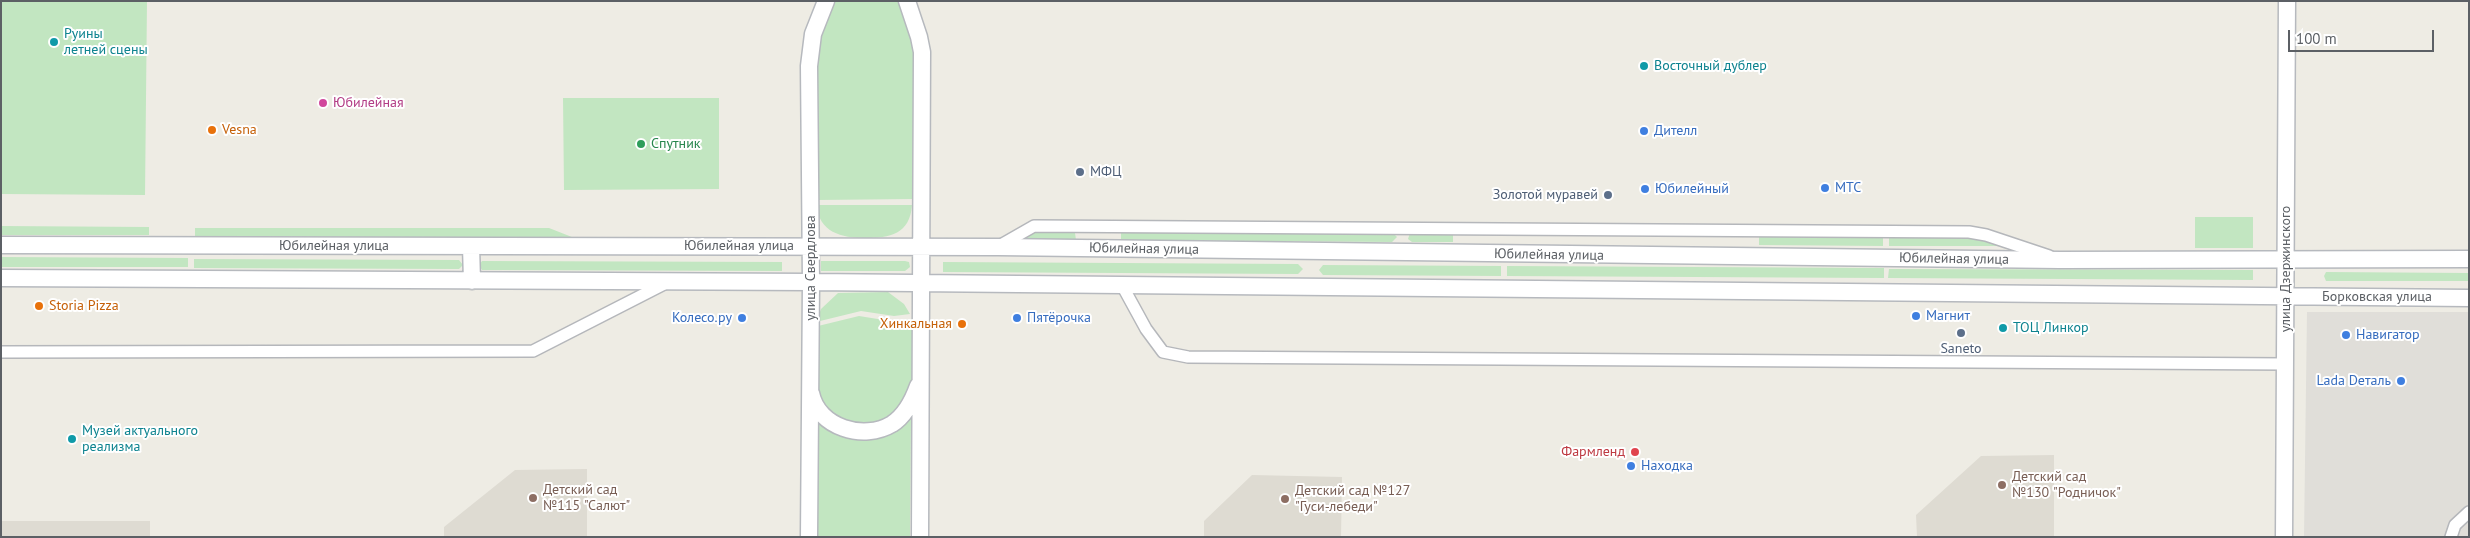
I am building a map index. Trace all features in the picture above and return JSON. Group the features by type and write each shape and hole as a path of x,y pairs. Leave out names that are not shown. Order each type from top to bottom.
{"main road":[{"name":"улица Свердлова","path":"809,537 811,282 809,66 813,34 826,1"},
{"path":"907,1 922,52 920,537"},
{"name":"улица Дзержинского","path":"2284,537 2288,1"},
{"name":"Юбилейная улица","path":"1,245 998,247 2060,260 2286,258"},
{"path":"471,246 472,281"},
{"path":"2286,258 2469,259"},
{"path":"1,278 811,282 922,285 2286,297"},
{"name":"Борковская улица","path":"2286,297 2469,298"},
{"path":"810,386 816,408 825,418 837,426 868,432 879,430 894,423 905,412 913,401 921,379"}],"street":[{"path":"998,247 1034,226 1969,232 1986,235 2060,260"},
{"path":"1,352 534,351 667,282"},
{"path":"1123,287 1146,329 1163,352 1188,357 2285,364"},
{"path":"2451,537 2455,525 2469,512"}],"shaded area":[{"path":"2307,312 2469,312 2469,537 2304,537"},
{"name":"Детский сад №130 \"Родничок\"","path":"2054,455 2054,537 1917,537 1916,515 1981,456"},
{"name":"Детский сад №115 \"Салют\"","path":"587,469 587,537 444,537 444,527 515,470"},
{"name":"Детский сад №127 \"Гуси-лебеди\"","path":"1252,475 1342,477 1341,537 1204,537 1204,521"},
{"path":"1,521 150,521 150,537 1,537"}],"green space":[{"path":"1,1 147,1 145,195 1,194"},
{"path":"835,1 900,1 914,45 914,199 817,200 816,58 821,36"},
{"name":"Спутник","path":"563,98 719,98 719,189 564,190"},
{"path":"817,205 912,205 907,222 897,232 883,237 856,238 840,235 827,227 818,214"},
{"path":"2195,217 2253,217 2253,248 2195,248"},
{"path":"1,226 149,227 149,235 1,235"},
{"path":"195,228 549,228 577,239 195,236"},
{"path":"1035,230 1075,233 1076,240 1023,240"},
{"path":"1392,232 1397,237 1392,242 1121,240 1121,233"},
{"path":"1410,233 1453,233 1453,242 1412,242 1408,239"},
{"path":"1759,235 1883,236 1883,246 1759,245"},
{"path":"1889,236 1968,237 2008,246 1889,246"},
{"path":"1,257 188,258 188,267 1,267"},
{"path":"194,259 459,260 463,265 459,269 194,268"},
{"path":"482,261 782,262 782,271 482,270 479,265"},
{"path":"821,261 905,261 909,262 910,267 905,271 821,271"},
{"path":"943,262 1298,264 1303,269 1298,274 943,272"},
{"path":"1323,265 1501,266 1501,276 1323,275 1319,270"},
{"path":"1507,266 1884,268 1884,278 1507,276"},
{"path":"1889,269 2253,270 2253,280 1888,278"},
{"path":"2326,272 2469,273 2469,281 2326,281 2324,276"},
{"path":"888,292 904,304 910,314 894,316 861,311 816,322 821,309 838,293"},
{"path":"859,316 890,321 912,319 912,384 907,395 893,413 872,423 861,424 849,423 838,419 828,411 814,393 818,326"},
{"path":"812,413 838,433 911,417 910,537 813,537"}],"place":[{"name":"Руины летней сцены","path":"54,42"},
{"name":"Восточный дублер","path":"1644,66"},
{"name":"Юбилейная","path":"323,103"},
{"name":"Vesna","path":"212,130"},
{"name":"Дителл","path":"1644,131"},
{"name":"Спутник","path":"641,144"},
{"name":"МФЦ","path":"1080,172"},
{"name":"МТС","path":"1825,188"},
{"name":"Юбилейный","path":"1645,189"},
{"name":"Золотой муравей","path":"1608,195"},
{"name":"Storia Pizza","path":"39,306"},
{"name":"Магнит","path":"1916,316"},
{"name":"Колесо.ру","path":"742,318"},
{"name":"Пятёрочка","path":"1017,318"},
{"name":"Хинкальная","path":"962,324"},
{"name":"ТОЦ Линкор","path":"2003,328"},
{"name":"Saneto","path":"1961,333"},
{"name":"Навигатор","path":"2346,335"},
{"name":"Lada Dеталь","path":"2401,381"},
{"name":"Музей актуального реализма","path":"72,439"},
{"name":"Фармленд","path":"1635,452"},
{"name":"Находка","path":"1631,466"},
{"name":"Детский сад №130 \"Родничок\"","path":"2002,485"},
{"name":"Детский сад №115 \"Салют\"","path":"533,498"},
{"name":"Детский сад №127 \"Гуси-лебеди\"","path":"1285,499"}]}
